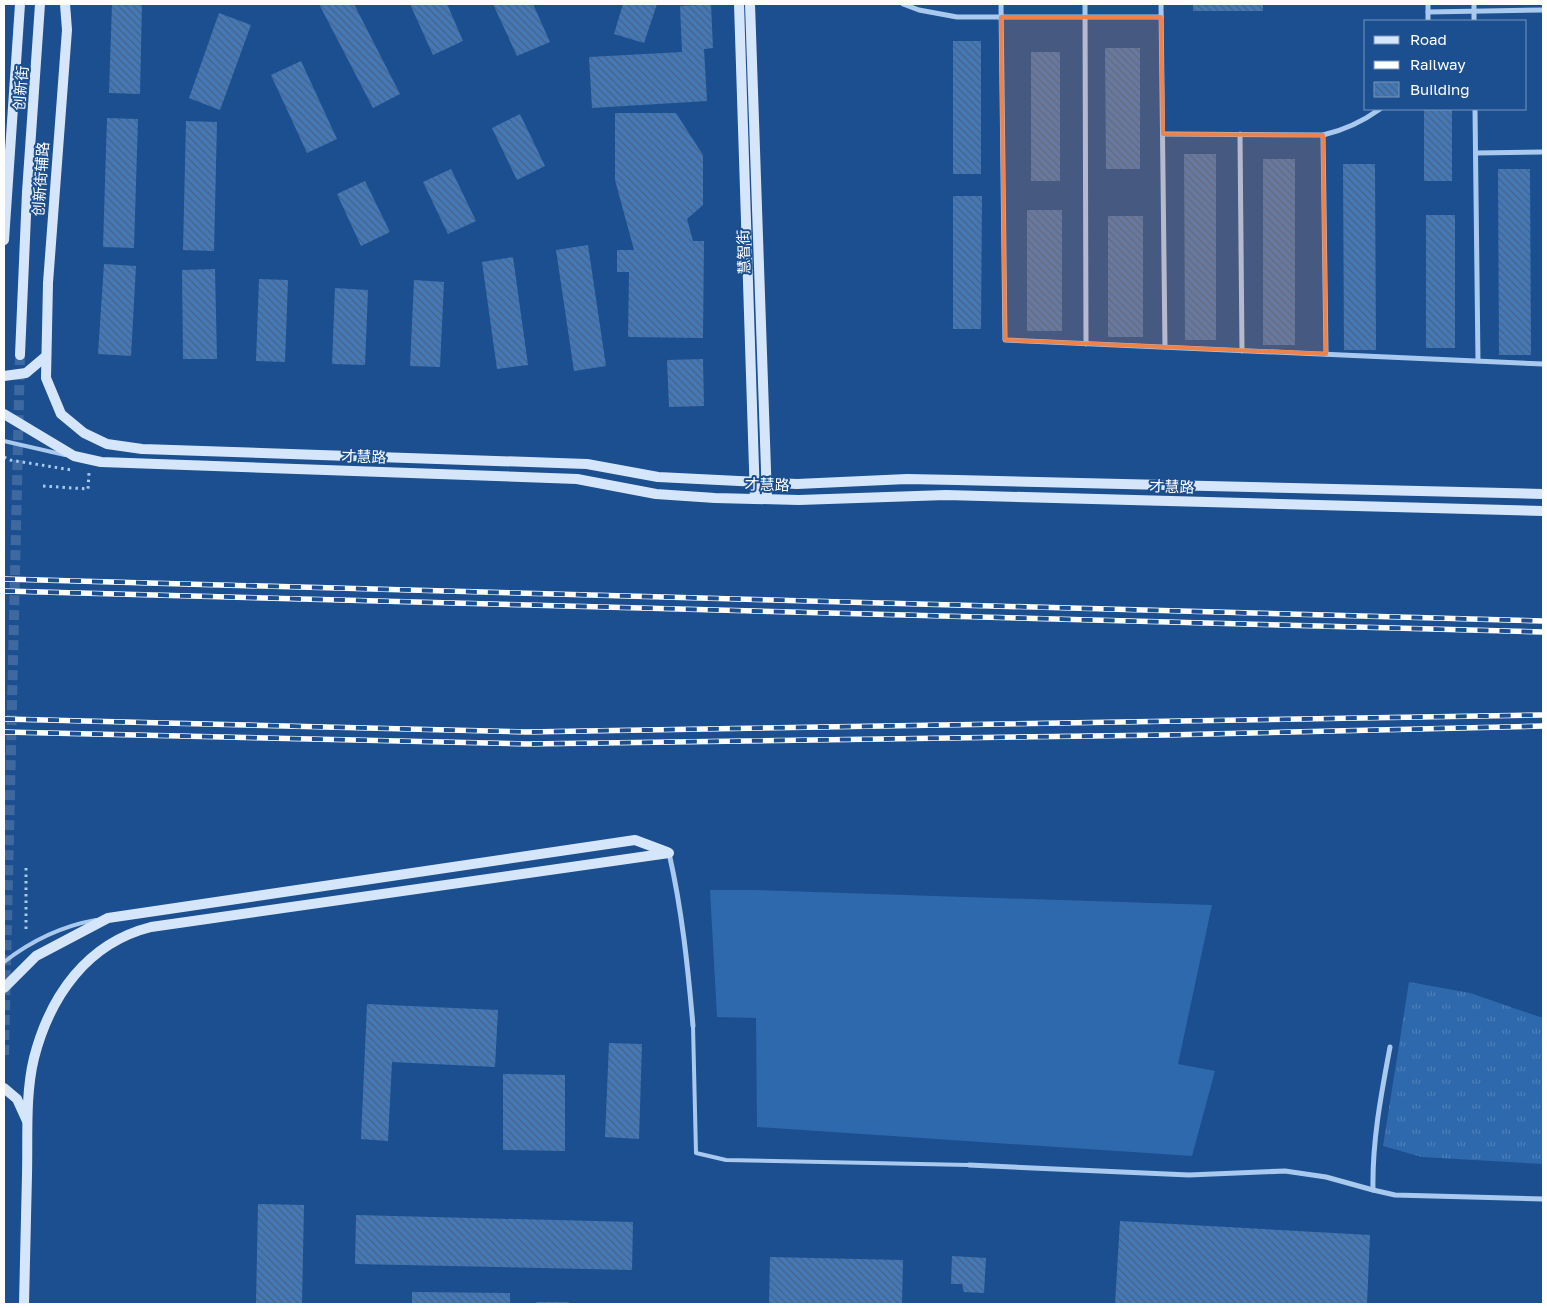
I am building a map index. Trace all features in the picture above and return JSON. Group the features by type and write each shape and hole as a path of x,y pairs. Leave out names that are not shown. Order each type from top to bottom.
{"street":[{"name":"创新街","path":"4,240 20,4"},
{"name":"创新街","path":"20,355 27,192 40,4"},
{"name":"创新街辅路","path":"45,357 53,193 67,30 65,4"},
{"name":"慧智街","path":"739,4 755,499"},
{"name":"慧智街","path":"750,4 766,499"},
{"path":"903,4 939,15 1002,17 1162,16"},
{"path":"1001,4 1005,340 1543,364"},
{"path":"1084,4 1086,344"},
{"path":"1161,4 1165,347"},
{"path":"1428,4 1428,20"},
{"path":"1474,4 1474,20"},
{"path":"1428,12 1543,10"},
{"path":"1163,134 1323,135 1341,131 1358,124 1379,110"},
{"path":"1475,110 1478,361"},
{"path":"1240,134 1242,351"},
{"path":"1323,135 1326,354"},
{"path":"1476,153 1543,152"},
{"path":"4,376 26,373 45,357"},
{"name":"才慧路","path":"45,357 46,378 61,414 84,433 107,444 142,449 587,464 658,476 797,484 906,479 1543,494"},
{"name":"才慧路","path":"5,416 74,456 101,462 577,479 656,494 755,499 946,495 1543,511"},
{"path":"4,988 36,956 108,918 635,840 669,853"},
{"path":"669,853 678,894 686,952 692,1026"},
{"path":"24,1304 29,1095 34,1059 54,1006 67,983 85,962 102,949 132,932 194,920 669,853"},
{"path":"1373,1190 1372,1166 1390,1047"},
{"path":"4,1088 17,1099 28,1124"},
{"path":"968,1165 1189,1175 1285,1171 1326,1177 1395,1195 1543,1199"}],"lane":[{"path":"4,441 26,448 74,456"},
{"path":"4,962 47,935 74,924 108,918"},
{"path":"692,1026 696,1153 726,1160 968,1165"}],"path":[{"path":"4,457 10,460 89,473 88,489 43,486"},
{"path":"26,868 26,934"}],"highlighted area":[{"path":"1001,17 1161,17 1163,134 1323,135 1326,354 1005,340"}],"green space":[{"path":"710,890 1212,905 1178,1064 1215,1071 1192,1156 757,1127 756,1018 717,1017"},
{"path":"1409,982 1470,993 1543,1018 1543,1164 1422,1157 1383,1146"}],"building":[{"path":"112,4 142,4 140,94 109,93"},
{"path":"319,4 354,4 400,94 373,108"},
{"path":"410,4 447,4 463,41 433,55"},
{"path":"493,4 533,4 550,42 517,56"},
{"path":"623,4 657,4 644,43 614,34"},
{"path":"711,4 713,48 704,49 707,101 592,108 589,57 682,52 680,6"},
{"path":"1193,4 1263,4 1263,11 1193,11"},
{"path":"219,13 251,25 220,110 189,98"},
{"path":"953,41 981,41 981,174 953,174"},
{"path":"1105,48 1140,48 1140,169 1106,169"},
{"path":"1031,52 1060,52 1060,181 1031,181"},
{"path":"301,61 337,139 307,153 271,75"},
{"path":"1424,110 1452,110 1452,181 1424,181"},
{"path":"615,113 676,113 703,155 703,205 687,219 693,241 704,241 703,338 628,337 629,272 617,272 617,250 634,250 615,180"},
{"path":"520,114 545,166 517,180 492,128"},
{"path":"107,118 138,119 134,248 103,247"},
{"path":"186,121 217,122 214,251 183,250"},
{"path":"1184,154 1216,154 1216,340 1185,340"},
{"path":"1263,159 1295,159 1295,345 1263,345"},
{"path":"1343,164 1375,164 1376,350 1344,350"},
{"path":"451,169 476,221 448,234 423,182"},
{"path":"1498,169 1530,169 1531,355 1499,355"},
{"path":"365,181 390,232 361,246 337,194"},
{"path":"953,196 982,196 981,329 953,329"},
{"path":"1027,210 1062,210 1062,331 1027,331"},
{"path":"1426,215 1455,215 1455,348 1426,348"},
{"path":"1108,216 1143,216 1143,337 1108,337"},
{"path":"588,245 606,366 574,371 556,250"},
{"path":"513,257 528,365 497,369 482,262"},
{"path":"104,264 136,266 131,356 98,354"},
{"path":"215,269 217,359 183,359 182,270"},
{"path":"259,279 288,280 285,362 256,361"},
{"path":"414,280 444,282 440,367 410,366"},
{"path":"335,288 368,290 365,365 332,364"},
{"path":"703,359 704,406 669,407 667,360"},
{"path":"367,1004 498,1010 495,1067 392,1062 388,1141 361,1139"},
{"path":"609,1043 642,1044 639,1139 605,1137"},
{"path":"503,1074 565,1075 565,1151 503,1150"},
{"path":"258,1204 304,1205 302,1304 256,1304"},
{"path":"356,1215 633,1222 632,1270 355,1264"},
{"path":"1120,1221 1370,1235 1367,1304 1115,1304"},
{"path":"952,1256 986,1258 984,1293 964,1292 962,1284 951,1284"},
{"path":"770,1257 903,1260 902,1304 769,1304"},
{"path":"412,1292 510,1293 510,1304 412,1303"},
{"path":"536,1302 569,1302 569,1304 536,1304"}],"tunnel":[{"path":"4,1055 20,355"}],"railway":[{"path":"4,579 1543,621"},
{"path":"4,591 1543,632"},
{"path":"4,719 526,732 1543,715"},
{"path":"4,732 527,744 1167,735 1543,726"}]}
